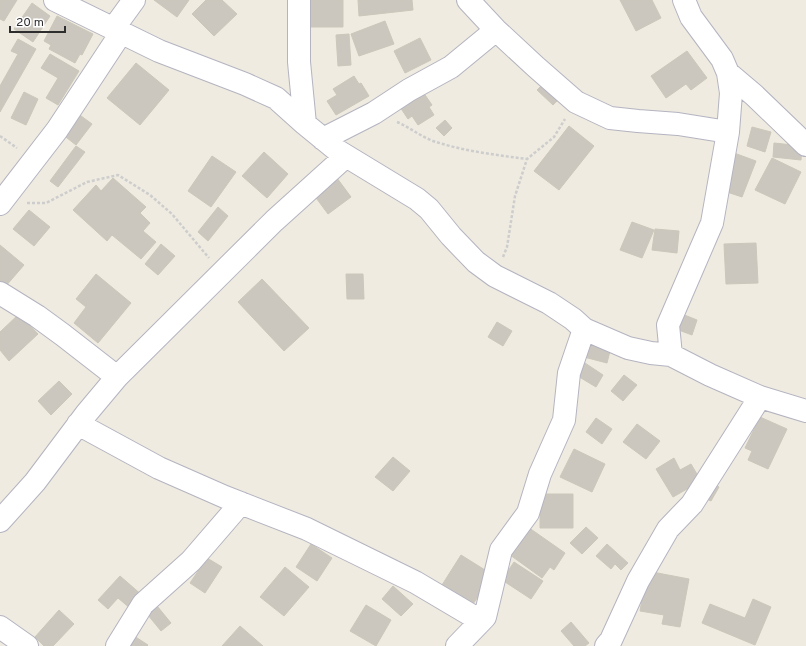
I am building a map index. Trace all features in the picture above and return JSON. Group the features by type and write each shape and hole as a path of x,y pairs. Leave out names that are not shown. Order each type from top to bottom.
{"street":[{"path":"55,0 159,51 276,98 323,139 346,156 417,199 476,262 495,276 549,303 573,319 584,329 628,348 651,354 671,355 710,375 760,397 806,411"},
{"path":"0,204 57,130 134,0"},
{"path":"299,0 299,62 305,124"},
{"path":"468,0 496,30 576,102 610,118 638,122 678,124 728,132"},
{"path":"671,355 668,325 712,223 728,132 731,93 728,74 722,59 691,17 684,0"},
{"path":"323,139 374,113 409,90 450,67 496,30"},
{"path":"728,74 754,95 806,145"},
{"path":"0,521 35,482 78,424 116,377 274,221 346,156"},
{"path":"0,293 64,335 116,377"},
{"path":"457,646 485,617 501,550 528,513 540,474 564,420 569,373 584,329"},
{"path":"606,646 611,640 638,581 668,529 692,504 760,397"},
{"path":"78,424 159,468 307,529 409,579 481,621"},
{"path":"117,646 143,604 191,561 241,503"},
{"path":"0,627 27,646"}],"path":[{"path":"495,276 507,247 515,196 527,159 554,137 576,102"},
{"path":"374,113 407,127 430,140 448,146 527,159"},
{"path":"0,204 46,203 87,182 118,175 150,195 172,214 221,273"}],"building":[{"path":"0,0 17,0 4,21 0,19"},
{"path":"154,0 189,0 177,17"},
{"path":"206,0 222,0 237,14 214,36 192,14"},
{"path":"303,0 343,0 343,27 303,27"},
{"path":"358,0 412,0 413,10 359,16"},
{"path":"620,0 652,0 661,18 636,31"},
{"path":"32,3 50,16 33,42 14,29"},
{"path":"57,16 93,34 82,55 80,54 75,63 49,49 51,45 44,41"},
{"path":"385,21 394,44 359,56 351,34"},
{"path":"349,34 351,65 338,66 336,35"},
{"path":"420,38 431,60 405,73 394,51"},
{"path":"18,39 36,49 0,112 0,86 18,54 11,51"},
{"path":"687,51 707,78 691,90 686,84 666,98 651,76"},
{"path":"50,54 79,71 58,105 46,98 58,78 41,68"},
{"path":"136,63 169,90 140,125 107,98"},
{"path":"354,76 359,84 361,83 369,96 336,115 327,101 337,95 333,89"},
{"path":"546,81 562,96 553,105 537,90"},
{"path":"24,92 38,99 26,125 11,118"},
{"path":"423,92 432,105 429,107 434,115 418,125 412,116 408,119 400,107"},
{"path":"77,113 92,124 76,145 62,134"},
{"path":"445,120 452,128 444,136 436,128"},
{"path":"569,126 594,146 559,190 534,171"},
{"path":"752,127 771,132 765,152 747,146"},
{"path":"774,143 802,146 801,160 773,157"},
{"path":"76,146 85,152 58,187 50,181"},
{"path":"264,152 288,174 267,198 242,176"},
{"path":"734,153 756,161 742,197 721,190"},
{"path":"212,156 236,172 211,207 188,191"},
{"path":"772,158 801,172 785,204 755,190"},
{"path":"334,174 351,197 328,214 311,191"},
{"path":"113,178 146,207 140,213 150,223 143,231 156,242 141,259 112,235 107,241 73,210 96,185 101,191"},
{"path":"218,207 228,216 208,241 198,232"},
{"path":"29,210 50,227 34,246 13,229"},
{"path":"632,222 654,230 642,258 620,250"},
{"path":"655,229 679,231 677,253 652,250"},
{"path":"756,243 758,283 726,284 724,244"},
{"path":"161,244 175,256 158,275 145,264"},
{"path":"0,245 24,265 5,287 0,283"},
{"path":"96,274 131,303 98,343 74,323 86,307 76,299"},
{"path":"346,274 363,274 364,299 347,299"},
{"path":"262,279 309,328 284,351 238,302"},
{"path":"19,314 38,334 9,361 0,350 0,332"},
{"path":"682,314 697,320 692,335 676,329"},
{"path":"497,322 512,331 503,346 488,337"},
{"path":"584,336 612,343 607,363 580,356"},
{"path":"579,359 603,375 596,387 571,372"},
{"path":"624,375 637,385 623,401 611,391"},
{"path":"59,381 72,394 51,415 38,401"},
{"path":"760,417 787,429 768,469 748,460 752,451 745,448"},
{"path":"596,418 612,429 602,444 586,432"},
{"path":"637,424 660,441 646,459 623,442"},
{"path":"574,449 605,464 592,492 560,477"},
{"path":"393,457 410,471 393,491 375,477"},
{"path":"674,458 680,470 691,464 701,481 673,497 656,469"},
{"path":"710,482 719,487 711,501 702,497"},
{"path":"540,494 573,494 573,528 540,528"},
{"path":"525,525 565,553 554,570 550,567 542,578 506,552"},
{"path":"586,527 598,538 582,554 570,543"},
{"path":"311,544 332,558 317,581 296,567"},
{"path":"607,544 628,563 621,570 615,564 611,569 596,556"},
{"path":"461,555 493,575 473,604 442,585"},
{"path":"207,558 222,567 205,593 190,583"},
{"path":"514,562 543,581 531,599 502,580"},
{"path":"285,567 309,587 284,616 260,597"},
{"path":"647,571 689,579 680,627 662,624 664,615 640,611"},
{"path":"120,576 143,596 131,609 118,598 108,609 98,600"},
{"path":"393,586 413,604 401,616 382,599"},
{"path":"753,599 771,607 755,645 702,623 710,604 745,618"},
{"path":"153,601 171,623 161,631 143,609"},
{"path":"366,605 391,620 376,646 350,631"},
{"path":"59,610 74,624 53,646 44,646 35,637"},
{"path":"571,622 589,643 585,646 574,646 561,631"},
{"path":"240,626 263,646 222,646"},
{"path":"131,634 148,645 123,646"}]}
